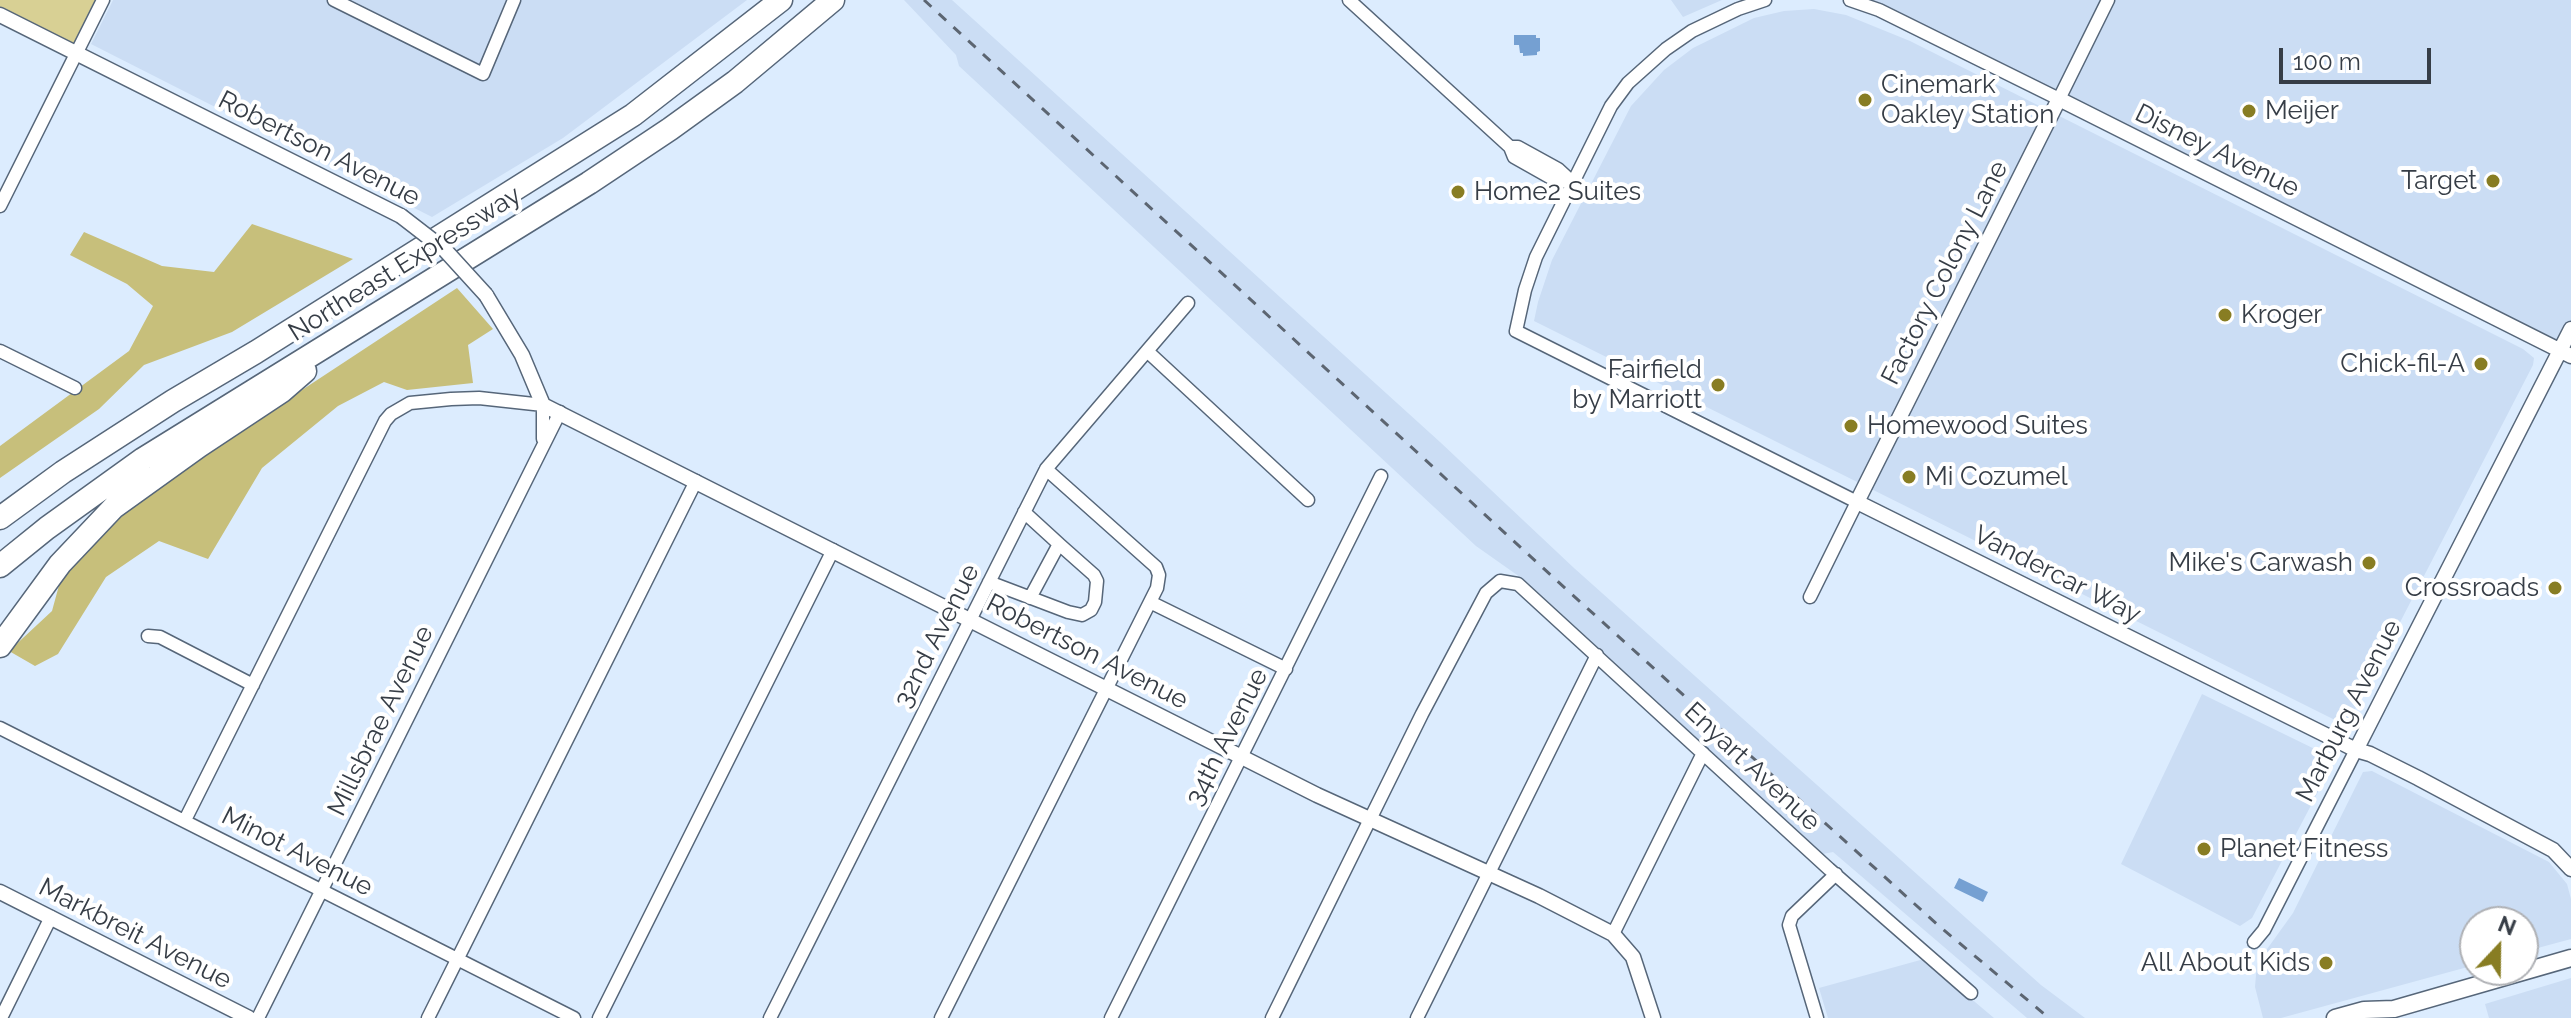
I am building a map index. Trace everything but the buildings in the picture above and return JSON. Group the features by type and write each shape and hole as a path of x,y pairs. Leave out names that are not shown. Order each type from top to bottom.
{"highway":[{"name":"Northeast Expressway","path":"2,515 173,401 633,115 781,0"},
{"name":"Northeast Expressway","path":"0,566 143,459 589,183 670,129 735,82 833,0"},
{"path":"0,646 60,564 114,507 282,391 343,337"}],"main road":[{"path":"2335,1018 2364,1010 2387,1013 2571,958"}],"street":[{"path":"0,206 4,187 103,0"},
{"path":"334,0 483,74 514,0"},
{"path":"1349,0 1510,147 1514,157 1553,179 1574,183 1611,106 1641,70 1692,31 1765,0"},
{"name":"Disney Avenue","path":"1850,0 1879,10 2566,354"},
{"path":"2059,99 2108,0"},
{"name":"Robertson Avenue","path":"0,15 401,216 445,250 486,295 522,355 543,405"},
{"name":"Factory Colony Lane","path":"1810,597 2059,99"},
{"name":"Vandercar Way","path":"1574,183 1536,257 1516,331 2356,750 2370,754 2553,850 2571,869"},
{"name":"32nd Avenue","path":"770,1018 1046,469 1188,303"},
{"name":"Marburg Avenue","path":"2254,942 2264,930 2566,354 2571,329"},
{"path":"0,351 75,388"},
{"path":"1147,351 1308,500"},
{"name":"Robertson Avenue","path":"185,820 391,414 410,403 479,398 543,405 560,412 1370,821 1539,896 1613,934"},
{"name":"Millsbrae Avenue","path":"543,405 543,443"},
{"name":"Millsbrae Avenue","path":"258,1018 560,412"},
{"path":"941,1018 1157,588 1159,575 1156,567 1046,469"},
{"name":"34th Avenue","path":"1111,1018 1381,476"},
{"path":"428,1018 696,481"},
{"path":"989,582 1082,615 1091,610 1095,602 1098,587 1094,575 1024,512"},
{"path":"1030,598 1059,544"},
{"path":"599,1018 833,550"},
{"name":"Enyart Avenue","path":"1370,821 1486,593 1500,581 1518,584 1971,993"},
{"path":"1150,602 1286,669"},
{"path":"148,636 160,637 253,685"},
{"path":"1417,1018 1597,655"},
{"name":"Minot Avenue","path":"0,728 574,1018"},
{"path":"1653,1018 1633,957 1613,934 1703,753"},
{"path":"1272,1018 1370,821"},
{"path":"1817,1018 1789,925 1792,916 1836,874"},
{"name":"Markbreit Avenue","path":"0,892 249,1018"},
{"path":"1,1018 51,917"}],"shaded area":[{"path":"0,0 103,0 77,53 0,15"},
{"path":"113,0 747,0 563,138 432,217 91,44"},
{"path":"904,0 952,0 1440,442 1574,568 2041,985 2085,1018 2027,1018 1833,852 1823,854 1527,582 1476,546 959,66 956,55"},
{"path":"1671,0 1722,0 1683,17"},
{"path":"1850,0 2571,0 2571,356"},
{"path":"1814,9 1846,15 1910,41 2523,349 2534,358 2349,721 2339,722 1534,321 1552,260 1631,106 1664,70 1693,48 1754,18 1784,11"},
{"path":"252,224 353,259 232,332 144,365 99,409 0,478 0,446 129,351 153,306 127,284 70,255 84,232 162,266 214,272"},
{"path":"457,288 493,329 468,345 473,383 407,390 384,382 338,406 262,468 208,559 159,541 106,577 58,654 35,666 9,651 52,611 61,578 128,510 191,463"},
{"path":"2202,694 2329,756 2329,771 2252,918 2240,926 2121,864"},
{"path":"2372,771 2549,862 2567,884 2571,899 2571,939 2539,948 2539,906 2459,906 2459,969 2281,1018 2263,1018 2255,987 2257,963 2293,913 2363,772"},
{"path":"1924,959 1994,1018 1828,1018 1819,988"},
{"path":"2571,978 2571,1018 2489,1018 2485,1004"}],"water":[{"path":"1514,35 1536,35 1540,38 1540,51 1537,55 1523,56 1519,45 1514,45"},
{"path":"1959,878 1988,892 1983,902 1954,888"}],"railway":[{"path":"924,0 1566,589 1939,926 2049,1018"}],"place":[{"name":"Cinemark Oakley Station","path":"1865,100"},
{"name":"Meijer","path":"2249,111"},
{"name":"Target","path":"2493,181"},
{"name":"Home2 Suites","path":"1458,192"},
{"name":"Kroger","path":"2225,315"},
{"name":"Chick-fil-A","path":"2481,364"},
{"name":"Fairfield by Marriott","path":"1718,385"},
{"name":"Homewood Suites","path":"1851,426"},
{"name":"Mi Cozumel","path":"1909,477"},
{"name":"Mike's Carwash","path":"2369,563"},
{"name":"Crossroads","path":"2555,588"},
{"name":"Planet Fitness","path":"2204,849"},
{"name":"All About Kids","path":"2326,963"}]}
